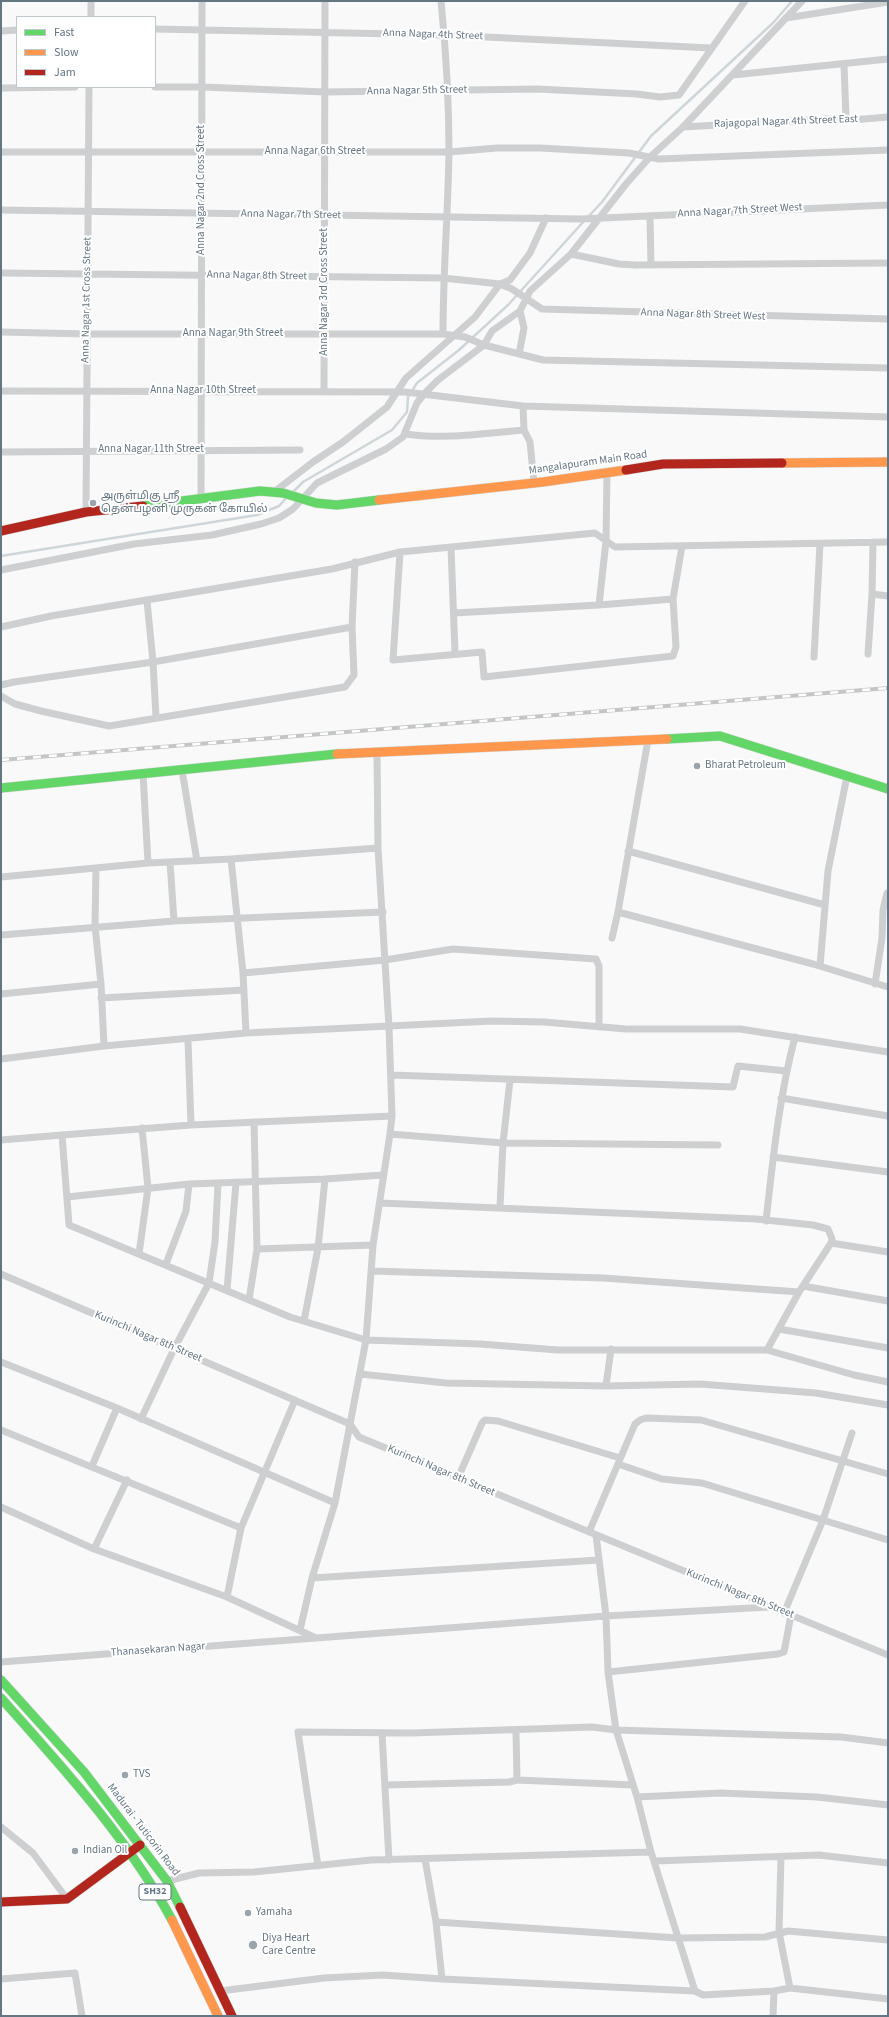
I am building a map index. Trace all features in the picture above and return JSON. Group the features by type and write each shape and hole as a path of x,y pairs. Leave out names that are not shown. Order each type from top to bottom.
{"street":[{"path":"91,1 91,16"},
{"name":"Anna Nagar 2nd Cross Street","path":"201,500 202,1"},
{"name":"Anna Nagar 3rd Cross Street","path":"324,391 325,1"},
{"path":"441,1 448,91 449,152 443,278 443,334"},
{"path":"711,48 745,1"},
{"path":"519,354 524,328 520,311 523,298 571,254 595,218 646,157 683,126 734,75 802,1"},
{"path":"786,18 888,2"},
{"name":"Anna Nagar 4th Street","path":"156,29 444,35 711,48"},
{"path":"1,31 16,30"},
{"name":"Anna Nagar 5th Street","path":"156,87 203,87 325,92 536,89 637,94 660,97 679,95 711,48"},
{"path":"734,75 888,59"},
{"path":"844,64 846,118"},
{"path":"1,88 16,88"},
{"name":"Anna Nagar 1st Cross Street","path":"86,512 89,88"},
{"name":"Rajagopal Nagar 4th Street East","path":"683,126 846,118 852,120 888,117"},
{"name":"Anna Nagar 6th Street","path":"1,152 449,152 497,148 629,152 660,159 888,150"},
{"name":"Anna Nagar 7th Street West","path":"581,219 888,204"},
{"name":"Anna Nagar 7th Street","path":"1,210 581,219"},
{"path":"650,216 652,265"},
{"path":"1,531 86,512 201,500 260,491 274,492 376,417 387,407 401,392 406,378 475,317 500,284 510,280 530,253 546,218"},
{"path":"571,254 619,264 652,265 888,263"},
{"name":"Anna Nagar 8th Street","path":"1,273 443,278 500,284 512,289"},
{"name":"Anna Nagar 8th Street West","path":"512,289 542,310 791,318 888,319"},
{"path":"1,570 134,544 212,535 261,524 279,518 293,509 299,498 317,483 386,449 406,434 417,403 424,394 438,380 484,345 492,331 520,311"},
{"name":"Anna Nagar 9th Street","path":"1,332 87,334 443,334 465,337 476,340 484,345 543,360 888,368"},
{"name":"Anna Nagar 10th Street","path":"1,391 401,392 523,406 888,416"},
{"path":"523,406 524,430 530,442 534,483"},
{"path":"406,434 424,437 524,430"},
{"name":"Anna Nagar 11th Street","path":"1,452 86,450 300,450"},
{"name":"Mangalapuram Main Road","path":"274,492 284,493 316,503 337,505 534,483 663,464 888,462"},
{"path":"599,605 606,541 607,473"},
{"path":"1,627 51,616 332,569 355,562 400,552 595,533 615,547 888,542"},
{"path":"868,654 872,594 873,542"},
{"path":"814,656 820,544"},
{"path":"400,552 393,660 455,653 482,652 484,677 673,656 676,646 673,599 682,546"},
{"path":"451,548 455,653"},
{"path":"1,696 15,704 109,726 345,687 354,675 352,627 355,562"},
{"path":"872,594 888,596"},
{"path":"454,613 599,605 673,599"},
{"path":"147,601 153,662 156,718"},
{"path":"1,686 14,682 153,662 352,627"},
{"path":"1,788 341,754 720,736 888,789"},
{"path":"612,938 618,912 648,740"},
{"path":"300,1630 312,1578 335,1504 360,1374 366,1340 373,1245 392,1116 390,1027 378,848 377,753"},
{"path":"182,770 198,861"},
{"path":"143,774 148,863"},
{"path":"820,966 828,871 847,776"},
{"path":"1,877 148,863 231,859 378,848"},
{"path":"628,851 825,905"},
{"path":"231,859 243,973 246,1034"},
{"path":"170,862 174,921"},
{"path":"96,868 95,926 101,984 104,1046"},
{"path":"875,984 882,938 883,910 887,893"},
{"path":"1,935 95,926 174,921 382,912"},
{"path":"618,912 820,966 888,987"},
{"path":"243,973 386,960 453,949 596,959 599,966 599,1027"},
{"path":"1,994 101,984"},
{"path":"101,998 244,990"},
{"path":"1,1059 104,1046 246,1034 492,1021 544,1022 599,1027 740,1029 888,1052"},
{"path":"766,1221 781,1098 795,1037"},
{"path":"188,1040 191,1124"},
{"path":"391,1075 733,1087 738,1066 786,1071"},
{"path":"500,1207 503,1143 510,1080"},
{"path":"781,1098 888,1116"},
{"path":"1,1140 191,1124 392,1116"},
{"path":"249,1300 257,1249 254,1122"},
{"path":"139,1254 148,1188 142,1128"},
{"path":"390,1134 503,1143 718,1146"},
{"path":"62,1135 69,1225 166,1264 249,1300 304,1321 366,1340 480,1344 558,1350 767,1350 854,1375 888,1382"},
{"path":"773,1156 888,1172"},
{"path":"67,1197 189,1184 218,1184 383,1175"},
{"path":"304,1321 318,1248 325,1179"},
{"path":"227,1290 236,1183"},
{"path":"166,1264 186,1211 189,1184"},
{"path":"142,1419 174,1349 209,1283 216,1242 218,1184"},
{"path":"380,1203 500,1207 766,1221 800,1223 828,1229 832,1239 831,1244 801,1289 767,1350"},
{"path":"831,1244 888,1252"},
{"path":"257,1249 373,1245"},
{"path":"371,1271 595,1278 801,1289 888,1301"},
{"name":"Kurinchi Nagar 8th Street","path":"1,1274 350,1424 359,1437 888,1655"},
{"path":"779,1329 888,1348"},
{"path":"606,1386 611,1349"},
{"path":"1,1362 142,1419 335,1504"},
{"path":"360,1374 446,1383 606,1386 700,1384 816,1393 888,1405"},
{"path":"227,1597 241,1528 294,1400"},
{"path":"92,1466 116,1408"},
{"path":"589,1532 635,1424 646,1418 683,1418 701,1420 888,1474"},
{"path":"458,1478 482,1423 485,1420 498,1422 619,1461 662,1480 702,1483 888,1540"},
{"path":"1,1430 241,1528"},
{"path":"608,1672 778,1654 784,1652 788,1614 823,1520 852,1433"},
{"path":"94,1549 126,1480"},
{"path":"1,1507 94,1549 227,1597 316,1638"},
{"path":"596,1535 606,1616 608,1672 616,1730 637,1797 651,1852 695,1991"},
{"path":"312,1578 599,1560"},
{"name":"Thanasekaran Nagar","path":"1,1662 606,1616 771,1607"},
{"name":"Madurai - Tuticorin Road","path":"1,1680 84,1772 167,1880 232,2016"},
{"name":"SH32","path":"1,1698 73,1780 130,1854 158,1897 188,1950 218,2016"},
{"path":"318,1866 298,1732 382,1733 516,1731 592,1727 616,1730 841,1737 888,1742"},
{"path":"516,1731 517,1780"},
{"path":"382,1733 390,1860"},
{"path":"385,1785 509,1782 517,1780 633,1785"},
{"path":"637,1797 720,1793 817,1797 888,1805"},
{"path":"1,1827 33,1853 67,1899"},
{"path":"1,1902 67,1899 130,1854 140,1845"},
{"path":"167,1880 199,1873 254,1872 390,1860 651,1852"},
{"path":"655,1861 819,1855 888,1863"},
{"path":"781,1857 778,1932 790,1988"},
{"path":"425,1859 436,1922 442,1979"},
{"path":"436,1922 678,1938 765,1937 778,1932 788,1931 888,1940"},
{"path":"1,1979 76,1973 82,2016"},
{"path":"220,1991 331,1977 383,1975 695,1991 703,1995 774,1991 790,1988 888,1999"},
{"path":"773,2016 774,1991"}],"waterway":[{"path":"588,217 602,202 651,136 774,22 792,1"},
{"path":"292,493 303,482 392,430 407,412 408,397 417,383 459,350 508,305 585,220"},
{"path":"1,556 257,515 279,506 287,497"}],"railway":[{"path":"1,760 888,688"}],"traffic: fast":[{"path":"143,506 260,491 283,493 316,503 337,505 379,500"},
{"path":"667,739 720,736 888,789"},
{"path":"1,788 337,754"},
{"path":"1,1680 84,1772 167,1881 180,1907"},
{"path":"1,1698 93,1804 135,1860 172,1920"}],"traffic: slow":[{"path":"782,463 888,462"},
{"path":"379,500 543,482 626,470"},
{"path":"337,754 667,739"},
{"path":"172,1920 218,2016"}],"traffic: jam":[{"path":"626,470 663,464 782,463"},
{"path":"1,531 86,512 143,506"},
{"path":"1,1902 67,1899 140,1845"},
{"path":"180,1907 232,2016"}],"place":[{"name":"அருள்மிகு ஶ்ரீ தென்பழனி முருகன் கோயில்","path":"93,503"},
{"name":"Bharat Petroleum","path":"697,766"},
{"name":"TVS","path":"125,1775"},
{"name":"Indian Oil","path":"75,1851"},
{"name":"Yamaha","path":"248,1913"},
{"name":"Diya Heart Care Centre","path":"253,1945"}]}
